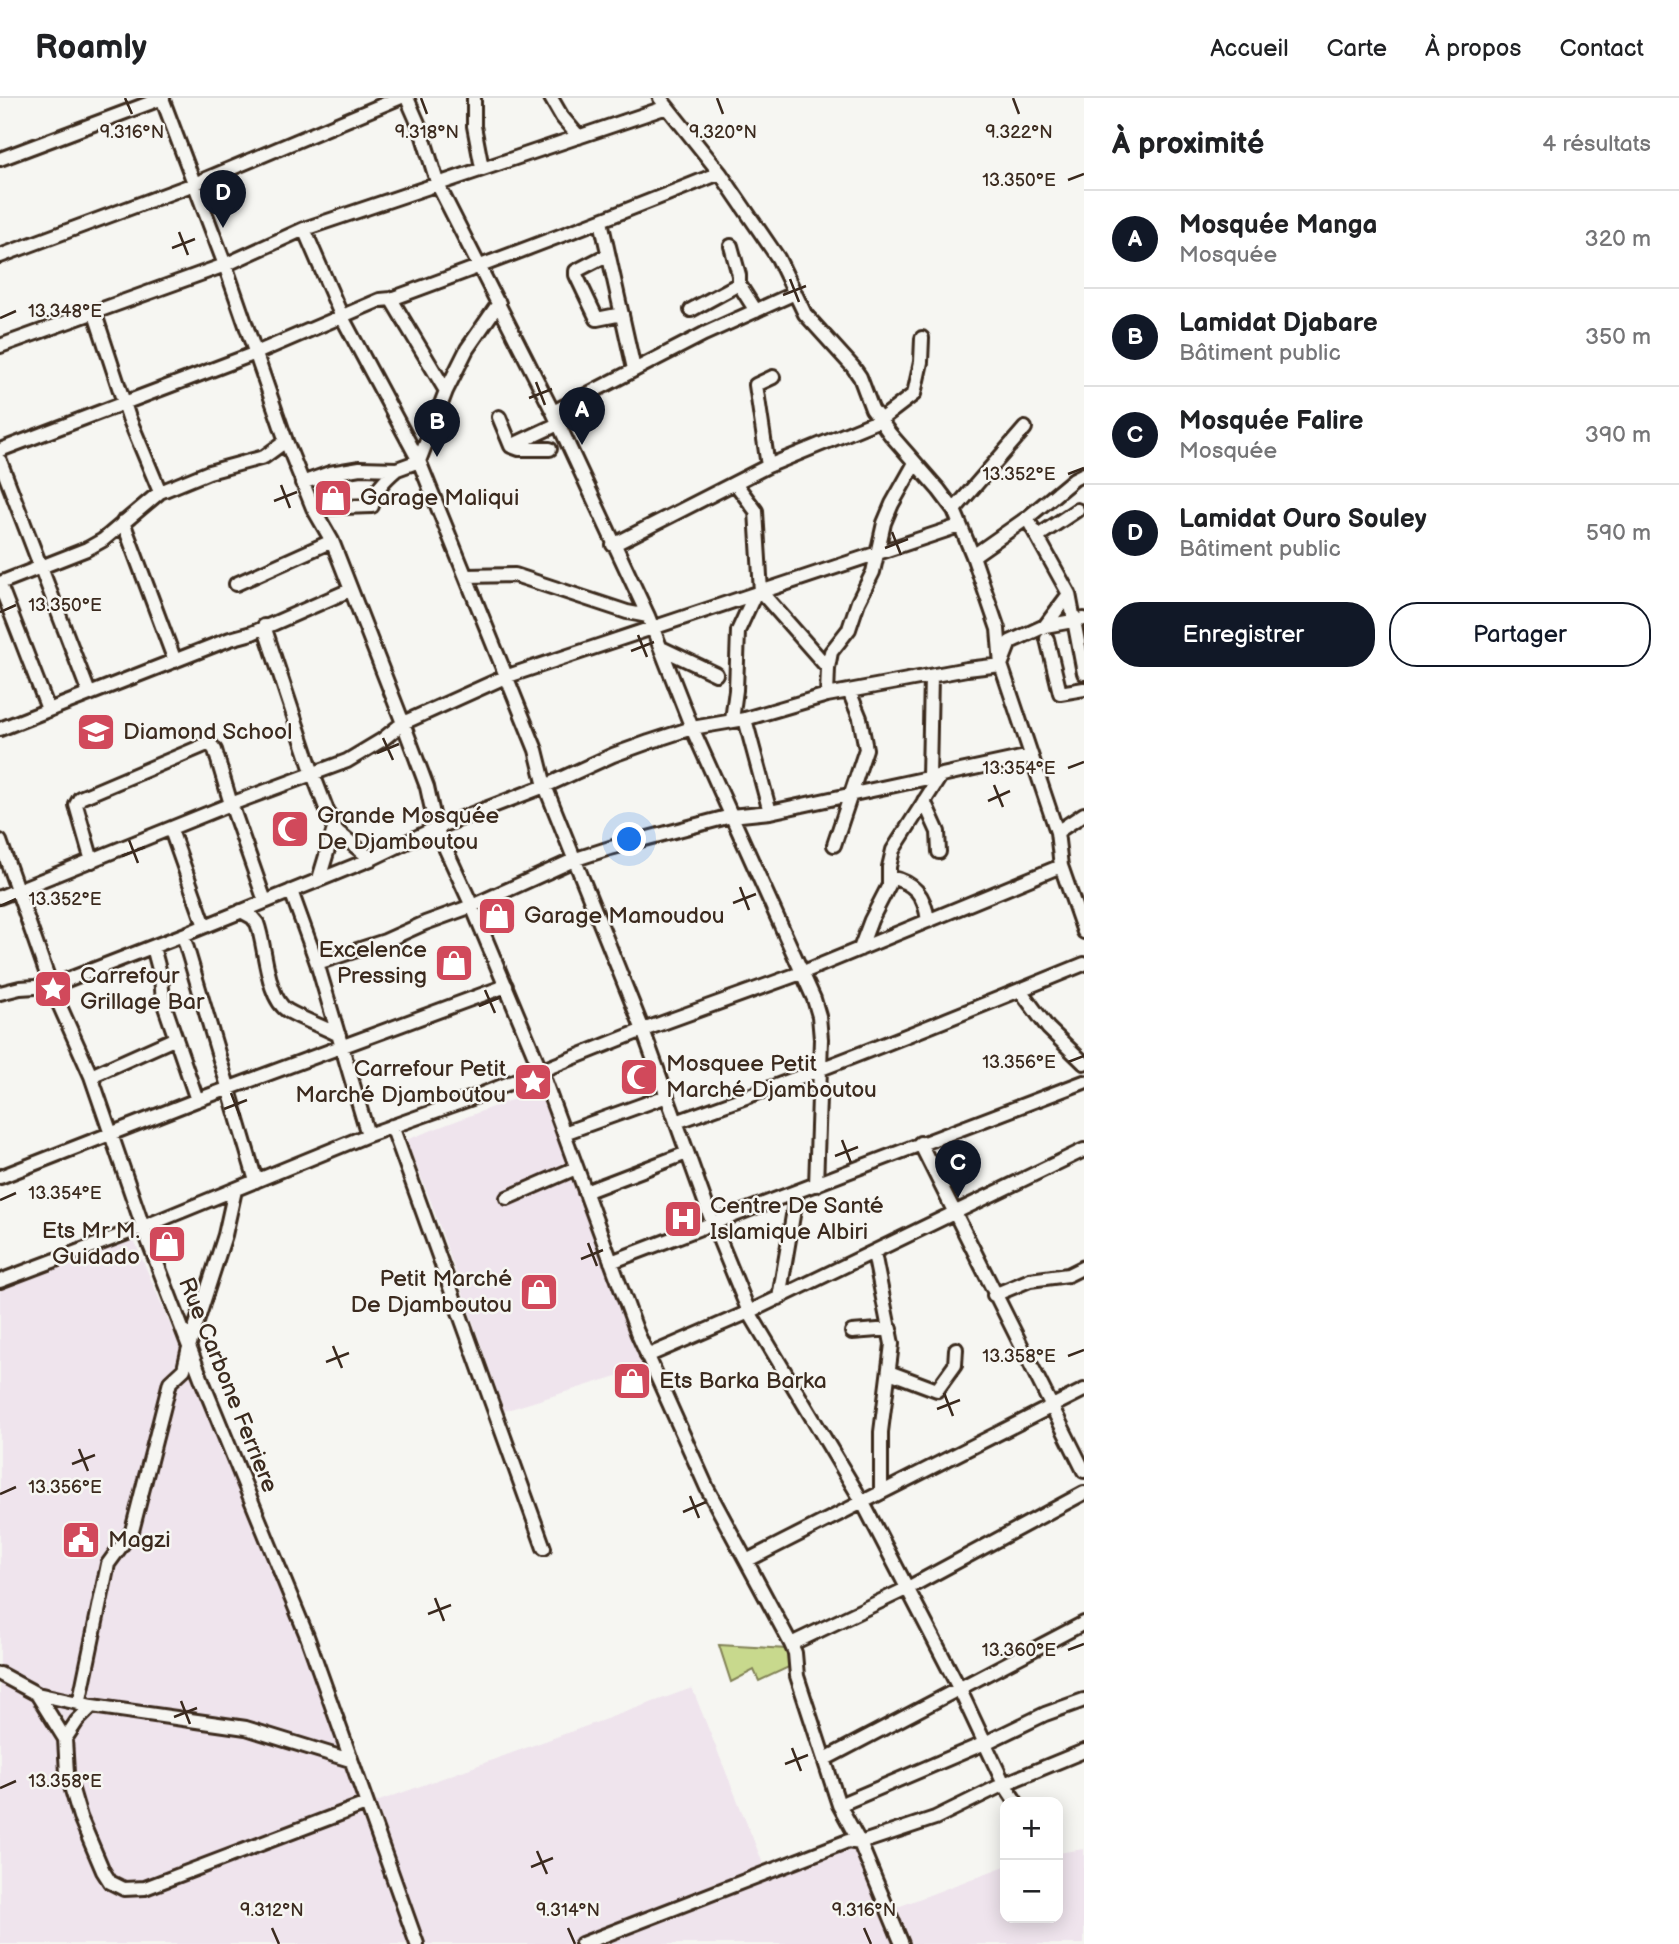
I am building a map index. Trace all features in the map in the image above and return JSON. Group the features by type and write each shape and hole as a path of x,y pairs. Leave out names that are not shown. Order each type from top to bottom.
{"street":[{"path":"0,159 162,98 225,265 302,483 332,541 427,787 436,828 472,906 541,1071 647,1356 707,1488 748,1560 795,1653 797,1676 839,1805 860,1843 902,1944"},
{"path":"0,256 194,184 398,98"},
{"path":"407,98 421,130 438,185 481,266 648,616 692,729 819,1016 821,1068 816,1185"},
{"path":"474,98 474,126 482,168"},
{"path":"551,98 562,117 579,137"},
{"path":"0,346 225,265 304,229 579,137 664,102 719,173 778,257 805,314 860,377 872,409 954,510 998,629 1001,665 1057,832 1061,866 1084,932"},
{"path":"0,450 256,353 380,300 391,299 481,266 719,173"},
{"path":"601,221 634,369"},
{"path":"304,229 342,317 419,461 467,576 536,750 545,786 643,1030 713,1224 749,1312 862,1501 1013,1797"},
{"path":"731,246 739,284 756,311"},
{"path":"607,255 585,265 576,275 597,319 622,314"},
{"path":"691,310 739,284"},
{"path":"511,446 634,369 795,293"},
{"path":"391,299 446,391"},
{"path":"313,508 372,506 380,484 397,469 419,461 446,391 472,339 499,303"},
{"path":"93,311 124,402 160,492"},
{"path":"613,545 768,466 880,420 914,394 921,362 922,338"},
{"path":"768,466 756,384 773,377"},
{"path":"499,417 511,446 519,449 550,449"},
{"path":"954,510 1025,428"},
{"path":"48,709 0,584 103,540 160,492 209,472 264,457 286,441"},
{"path":"0,461 89,693"},
{"path":"827,695 831,652 849,629 858,601 870,580 884,523 915,463"},
{"path":"302,483 330,473 360,468 397,469"},
{"path":"973,556 1084,474"},
{"path":"735,483 757,511 758,593 738,631 738,720 770,812"},
{"path":"1038,536 1077,510"},
{"path":"1027,518 1069,594 1080,620 1084,673"},
{"path":"123,522 175,661"},
{"path":"0,897 231,804 347,761 382,740 403,723 505,677 959,526"},
{"path":"236,584 332,541"},
{"path":"467,576 515,575 627,612 648,616"},
{"path":"0,729 252,633 350,590"},
{"path":"758,593 828,668"},
{"path":"1069,594 1046,632 1060,693 1084,689"},
{"path":"1001,665 1010,642 1080,620"},
{"path":"264,626 334,829 371,859"},
{"path":"662,648 716,674"},
{"path":"0,993 20,988 51,986 371,859 436,828 545,786 613,755 692,729 738,720 827,695 967,668 1001,665"},
{"path":"860,949 888,885 893,850 924,801 935,776 930,676"},
{"path":"834,845 866,749 860,718 849,691"},
{"path":"92,861 77,816 76,805 80,798 205,745 212,745 265,901"},
{"path":"317,963 385,941 472,906 576,859 610,848 731,816 770,812 1030,756"},
{"path":"924,801 938,832 939,852"},
{"path":"1057,832 1084,814"},
{"path":"319,879 334,829"},
{"path":"171,830 205,926"},
{"name":"Rue Carbone Ferriere","path":"0,841 51,986 91,1076 143,1227 189,1347 307,1636 417,1944"},
{"path":"0,1281 143,1227 368,1135 801,973 1061,866"},
{"path":"889,877 912,884 926,906 928,921"},
{"path":"291,891 317,963 368,1135"},
{"path":"241,911 257,923 273,989 281,1005 340,1041"},
{"path":"183,935 256,1181"},
{"path":"153,947 161,976 163,1001 197,1100"},
{"path":"676,1122 794,1081 1084,964"},
{"path":"1,1172 229,1089 340,1041 506,986"},
{"path":"1020,990 1048,1028 1084,1063"},
{"path":"91,1076 176,1038"},
{"path":"611,1262 1084,1082"},
{"path":"564,1133 667,1096"},
{"path":"392,1126 544,1548"},
{"path":"920,1143 1084,1471"},
{"path":"647,1356 779,1298 1084,1150"},
{"path":"585,1192 687,1153"},
{"path":"507,1198 576,1168"},
{"path":"65,1739 86,1705 108,1564 132,1531 170,1382 184,1369 225,1235 235,1189"},
{"path":"779,1298 797,1192"},
{"path":"874,1253 892,1344 881,1432 881,1492"},
{"path":"994,1295 1030,1280 1068,1275 1084,1267"},
{"path":"852,1332 891,1329"},
{"path":"889,1372 937,1390 954,1364 956,1349"},
{"path":"748,1560 1084,1390"},
{"path":"791,1644 906,1589 1084,1493"},
{"path":"825,1759 1084,1623"},
{"path":"0,1674 37,1694 86,1705 246,1728 350,1760"},
{"path":"37,1694 65,1739 67,1773 80,1817 110,1882 124,1889 145,1888 366,1804"},
{"path":"839,1805 985,1743 1045,1714 1084,1700"},
{"path":"582,1944 848,1842 860,1843 935,1818 1004,1784 1084,1751"}],"shaded area":[{"name":"Petit Marché De Djamboutou","path":"540,1089 643,1368 504,1411 431,1202 406,1140"},
{"path":"129,1228 329,1696 368,1805 692,1688 768,1876 858,1847 882,1913 1000,1868 1000,1923 1063,1923 1063,1852 1084,1849 1084,1944 0,1944 0,1279"}],"green space":[{"path":"719,1645 787,1649 789,1667 759,1681 754,1670 731,1682"}],"place":[{"name":"Lamidat Ouro Souley","path":"223,228"},
{"name":"Mosquée Manga","path":"582,445"},
{"name":"Lamidat Djabare","path":"437,457"},
{"name":"Garage Maliqui","path":"333,498"},
{"name":"Diamond School","path":"96,732"},
{"name":"Grande Mosquée De Djamboutou","path":"290,829"},
{"name":"Garage Mamoudou","path":"497,916"},
{"name":"Excelence Pressing","path":"454,963"},
{"name":"Carrefour Grillage Bar","path":"53,989"},
{"name":"Mosquee Petit Marché Djamboutou","path":"639,1077"},
{"name":"Carrefour Petit Marché Djamboutou","path":"533,1082"},
{"name":"Mosquée Falire","path":"958,1198"},
{"name":"Centre De Santé Islamique Albiri","path":"683,1219"},
{"name":"Ets Mr M. Guidado","path":"167,1244"},
{"name":"Petit Marché De Djamboutou","path":"539,1292"},
{"name":"Ets Barka Barka","path":"632,1381"},
{"name":"Magzi","path":"81,1540"}]}
